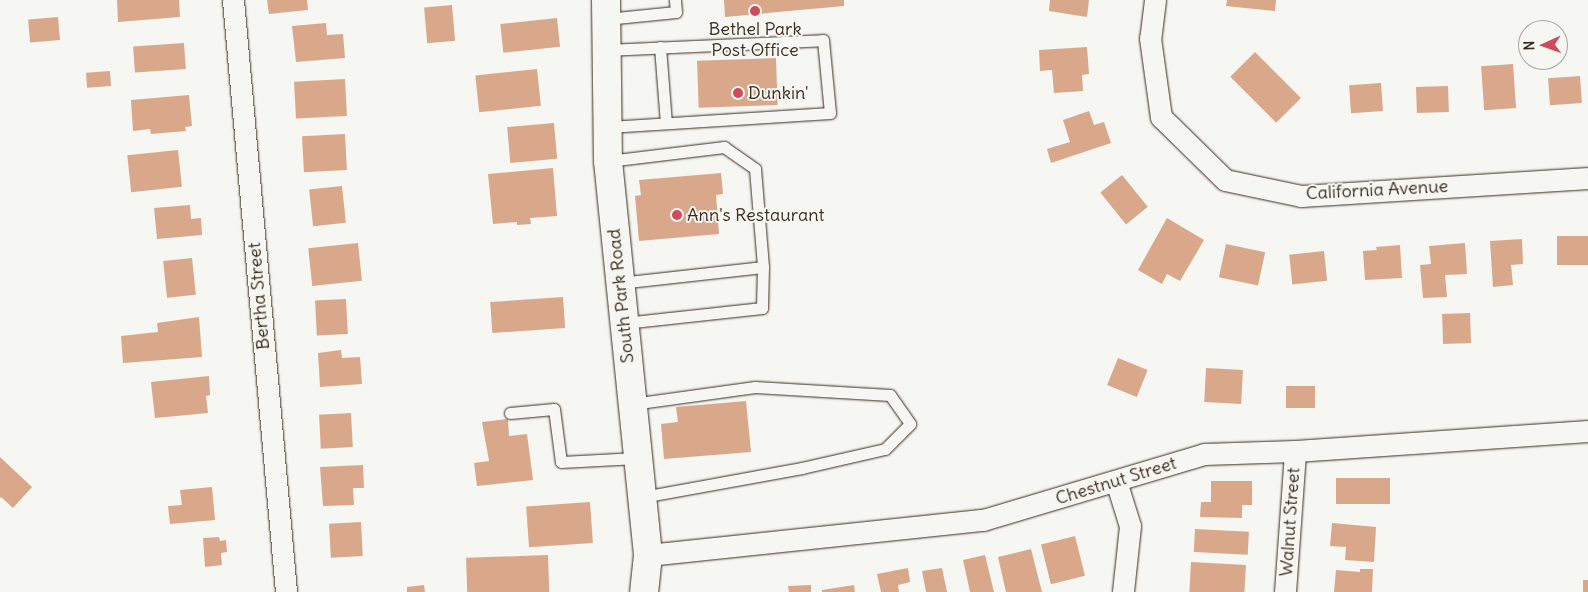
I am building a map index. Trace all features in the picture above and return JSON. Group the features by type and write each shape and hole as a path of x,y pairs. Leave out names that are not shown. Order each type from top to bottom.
{"main road":[{"name":"South Park Road","path":"606,10 608,161 648,555 644,592"}],"street":[{"name":"Bertha Street","path":"232,0 286,592"},
{"name":"California Avenue","path":"1155,0 1150,38 1161,117 1225,180 1301,196 1588,178"},
{"name":"Chestnut Street","path":"648,555 983,520 1204,454 1295,451 1588,431"},
{"name":"Walnut Street","path":"1285,592 1295,451"},
{"path":"1116,481 1130,526 1123,592"}],"lane":[{"path":"606,10 676,12 675,0"},
{"path":"606,50 823,40 830,113 608,127"},
{"path":"660,47 666,124"},
{"path":"608,161 724,147 755,168 763,267 762,308 624,323"},
{"path":"620,283 763,267"},
{"path":"632,404 755,387 890,395 910,424 885,449 802,468 642,497"},
{"path":"510,413 554,408 561,462 637,458"}],"building":[{"path":"117,0 179,0 180,17 118,22"},
{"path":"267,0 307,0 308,10 269,14"},
{"name":"Bethel Park Post Office","path":"724,0 844,0 844,6 725,17"},
{"path":"1050,0 1089,0 1087,17 1049,11"},
{"path":"1227,0 1276,0 1275,11 1226,6"},
{"path":"452,5 455,41 427,43 424,7"},
{"path":"58,17 60,40 30,43 28,20"},
{"path":"557,18 560,47 503,53 500,24"},
{"path":"326,23 327,35 343,34 345,58 296,62 292,26"},
{"path":"184,43 186,69 135,72 133,47"},
{"path":"1087,47 1089,74 1082,75 1083,91 1054,93 1052,70 1040,71 1039,50"},
{"path":"1255,52 1301,98 1276,123 1230,77"},
{"name":"Dunkin'","path":"776,58 778,105 699,108 697,61"},
{"path":"1513,64 1516,108 1484,110 1481,66"},
{"path":"537,69 541,106 479,112 475,75"},
{"path":"110,71 111,86 87,88 86,73"},
{"path":"1580,76 1582,103 1550,105 1548,78"},
{"path":"345,79 347,116 296,119 294,82"},
{"path":"1381,83 1383,111 1351,113 1349,85"},
{"path":"1448,86 1449,112 1417,113 1416,87"},
{"path":"189,95 192,126 185,127 186,131 151,134 150,129 133,131 131,100"},
{"path":"1089,111 1094,125 1104,122 1111,143 1051,163 1047,149 1070,142 1063,120"},
{"path":"554,123 557,159 510,163 507,127"},
{"path":"345,134 347,170 304,172 302,136"},
{"path":"178,150 182,187 131,192 127,155"},
{"path":"553,168 557,216 530,218 531,224 517,225 517,222 493,224 488,174"},
{"name":"Ann's Restaurant","path":"721,173 723,194 716,195 719,234 639,241 635,196 641,195 639,180"},
{"path":"1122,175 1148,207 1126,224 1100,193"},
{"path":"342,186 346,223 313,226 309,189"},
{"path":"190,205 191,219 201,218 202,235 157,239 154,208"},
{"path":"1167,218 1204,240 1180,281 1167,274 1162,284 1138,270"},
{"path":"1557,236 1588,236 1588,265 1557,265"},
{"path":"1522,239 1523,264 1511,265 1513,285 1493,287 1490,241"},
{"path":"358,243 362,281 312,286 308,248"},
{"path":"1465,243 1467,274 1445,275 1447,297 1423,298 1420,265 1431,264 1429,246"},
{"path":"1226,244 1265,252 1258,286 1219,277"},
{"path":"1400,245 1402,278 1365,280 1363,251 1377,250 1376,247"},
{"path":"1324,251 1327,281 1292,284 1289,255"},
{"path":"192,258 196,295 167,298 163,261"},
{"path":"563,297 565,328 492,333 490,302"},
{"path":"346,299 348,334 317,336 315,301"},
{"path":"1470,313 1471,343 1443,344 1442,314"},
{"path":"199,317 202,357 123,363 121,336 158,332 157,323"},
{"path":"341,350 342,358 360,357 362,384 320,387 318,353"},
{"path":"1118,358 1148,370 1137,397 1107,385"},
{"path":"1206,368 1243,370 1241,404 1204,402"},
{"path":"209,376 210,395 206,396 208,413 155,418 151,382"},
{"path":"1286,386 1315,386 1315,408 1286,408"},
{"path":"746,401 751,452 664,459 661,424 678,422 676,407"},
{"path":"351,413 353,447 321,449 319,415"},
{"path":"508,419 509,436 527,434 533,480 477,486 474,463 489,461 482,422"},
{"path":"0,457 32,487 13,508 0,498"},
{"path":"363,465 364,488 353,488 354,505 323,506 320,467"},
{"path":"1336,478 1390,478 1390,504 1336,504"},
{"path":"1211,481 1252,481 1252,505 1242,505 1242,518 1200,517 1201,502 1211,502"},
{"path":"212,487 215,520 170,524 168,506 182,505 180,490"},
{"path":"590,502 593,543 529,547 526,506"},
{"path":"361,522 363,556 331,558 329,524"},
{"path":"1332,523 1376,527 1374,562 1345,560 1346,547 1330,546"},
{"path":"1195,529 1249,532 1248,555 1194,552"},
{"path":"1075,536 1085,576 1051,584 1041,544"},
{"path":"219,537 220,541 226,540 227,552 221,553 222,565 205,567 203,538"},
{"path":"1031,549 1042,592 1006,592 998,557"},
{"path":"548,555 549,592 467,592 466,558"},
{"path":"985,555 994,592 970,592 963,560"},
{"path":"1191,562 1246,565 1245,592 1189,592"},
{"path":"908,568 910,582 898,585 899,592 881,592 877,574"},
{"path":"942,568 947,592 926,592 922,571"},
{"path":"1360,569 1373,569 1372,592 1334,592 1336,570 1360,572"},
{"path":"1583,580 1588,580 1588,592 1583,592"},
{"path":"424,585 425,592 407,592 407,587"},
{"path":"811,585 811,592 789,592 788,586"},
{"path":"854,585 855,592 822,592 822,590"}],"place":[{"name":"Bethel Park Post Office","path":"755,11"},
{"name":"Dunkin'","path":"738,93"},
{"name":"Ann's Restaurant","path":"677,215"}]}
